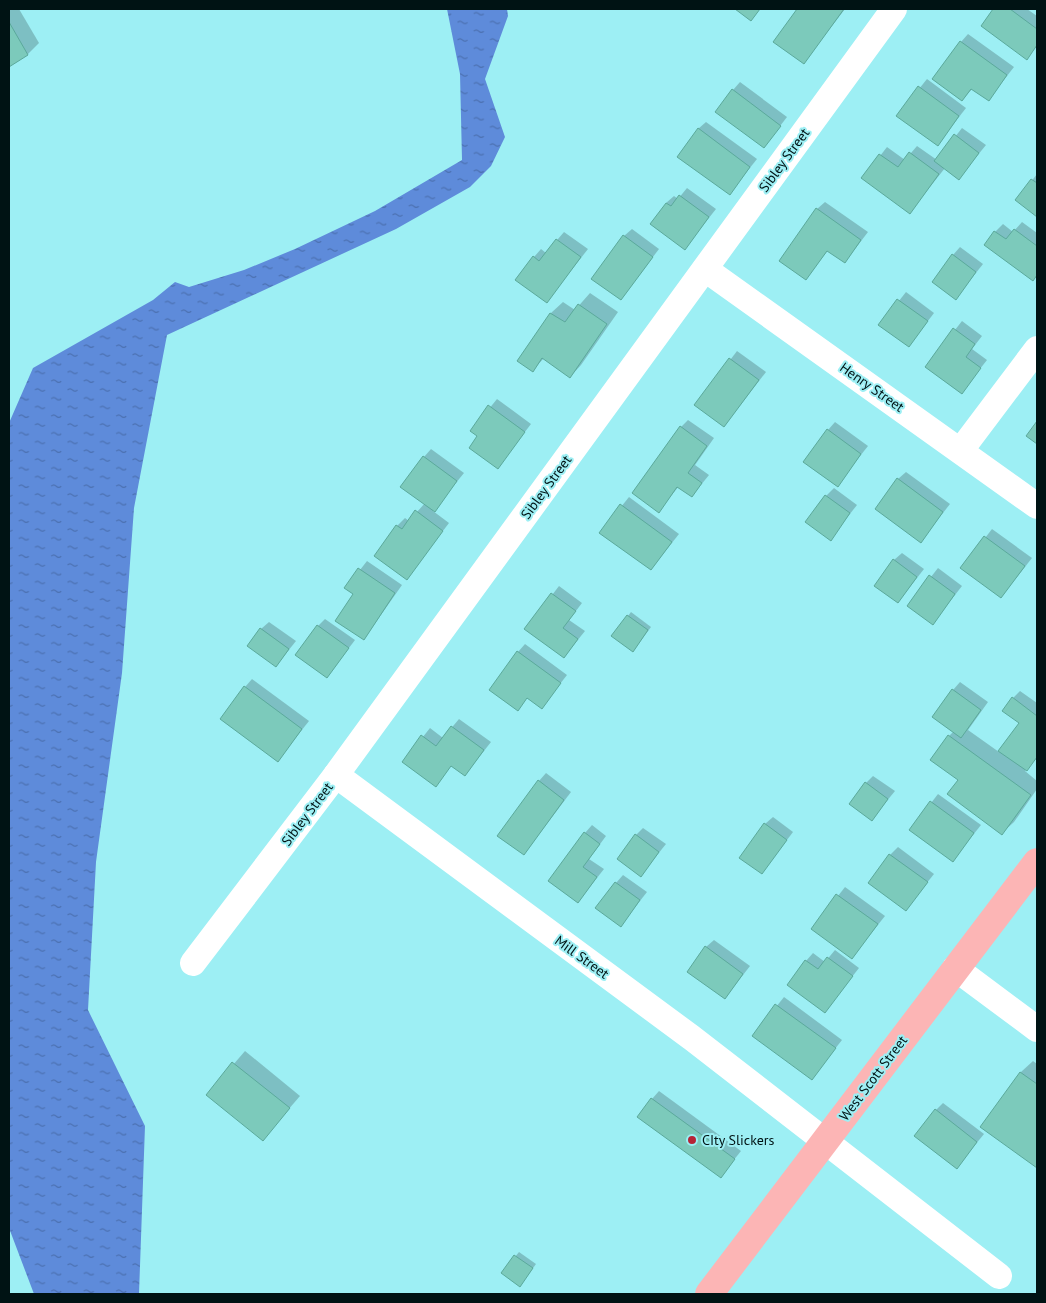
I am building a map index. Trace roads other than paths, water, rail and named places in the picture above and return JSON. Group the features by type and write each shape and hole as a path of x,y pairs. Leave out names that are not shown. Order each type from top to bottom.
{"main road":[{"name":"West Scott Street","path":"708,1294 827,1141 955,968 1037,862"}],"street":[{"name":"Sibley Street","path":"193,963 336,776 894,9"},
{"name":"Henry Street","path":"705,269 1037,506"},
{"path":"961,450 1037,349"},
{"name":"Mill Street","path":"336,776 692,1038 999,1276"},
{"path":"955,968 1037,1029"}],"water":[{"path":"447,9 507,9 508,16 485,79 505,137 491,166 470,187 396,229 167,335 134,508 122,673 96,862 88,1010 145,1126 139,1294 34,1294 9,1228 9,423 33,368 153,300 175,282 189,287 244,270 295,249 375,211 462,160 460,74"}],"place":[{"name":"CIty Slickers","path":"692,1140"}]}
